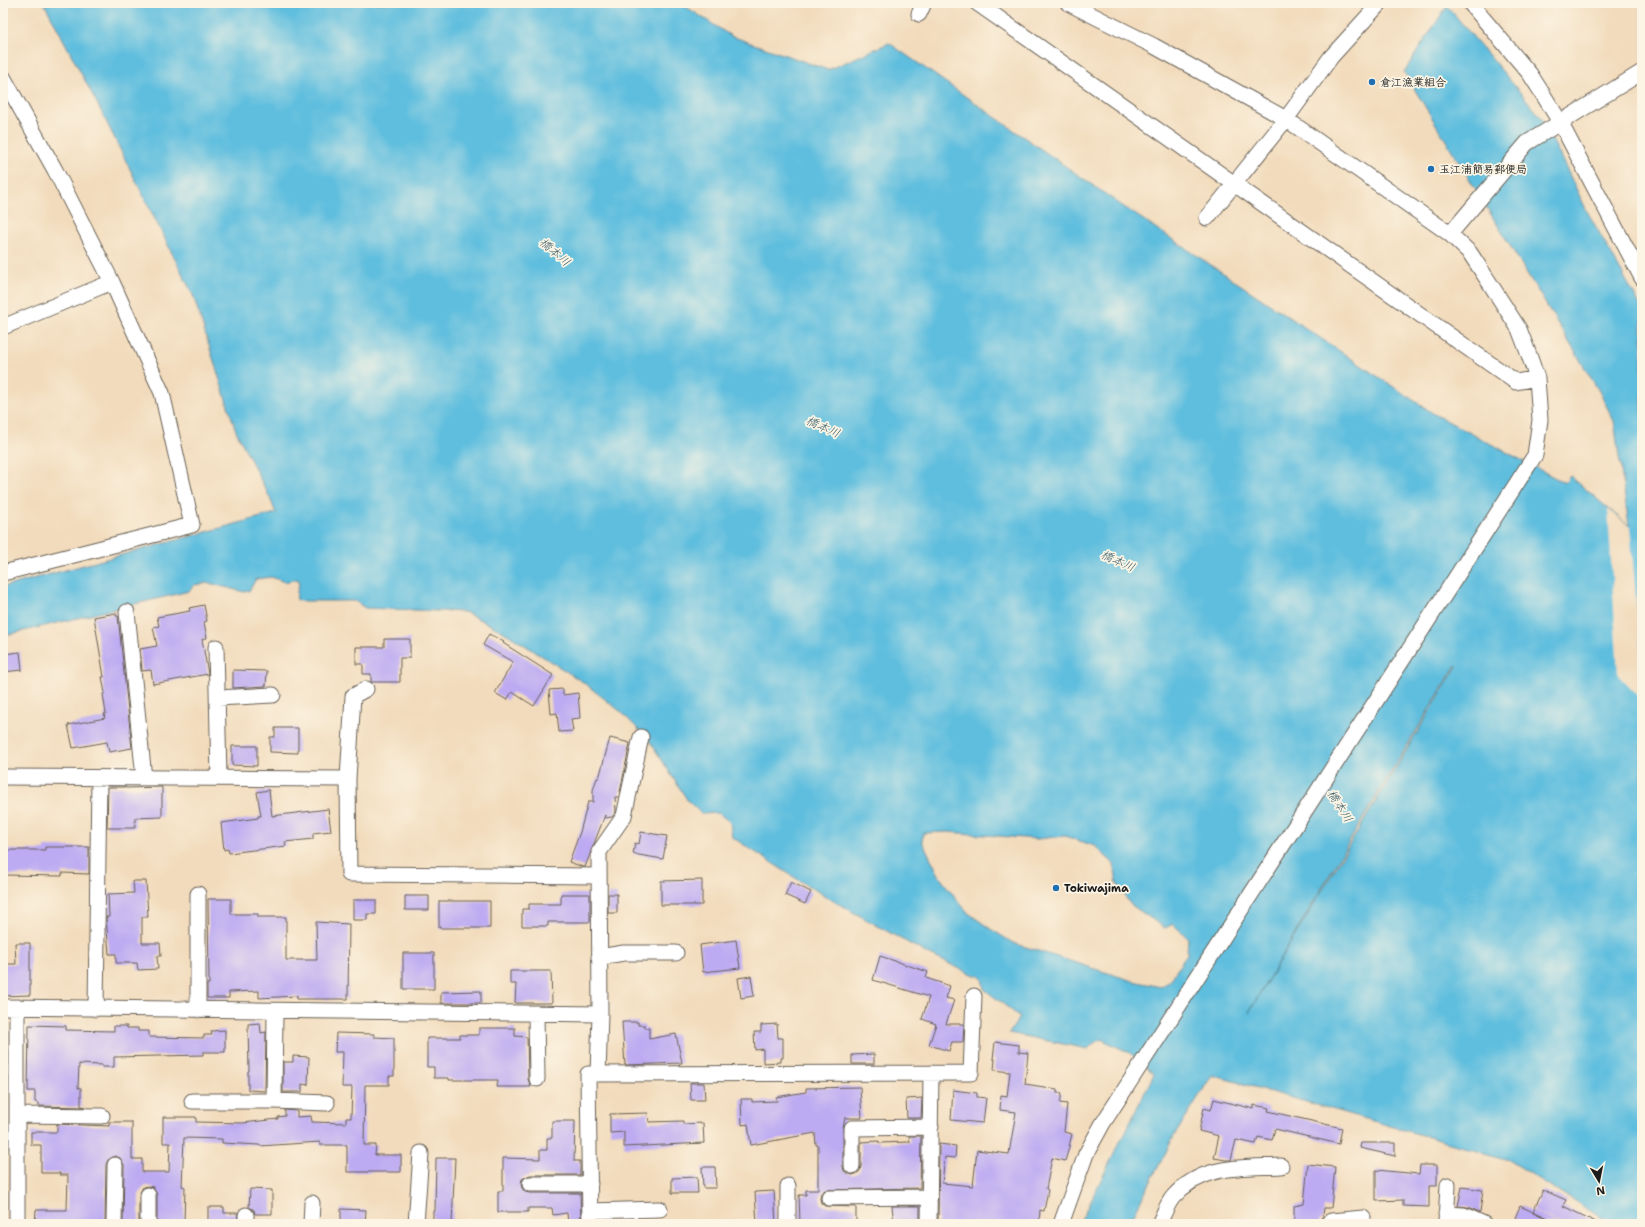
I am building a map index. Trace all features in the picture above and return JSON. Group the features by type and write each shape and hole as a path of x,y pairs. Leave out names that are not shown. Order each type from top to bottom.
{"street":[{"path":"977,3 1516,382 1537,378"},
{"path":"1061,1224 1086,1154 1103,1123 1535,454 1540,420 1537,378 1519,329 1470,253 1450,234 1286,119 1154,46 1068,3"},
{"path":"1207,218 1286,119 1331,57 1380,3"},
{"path":"1470,3 1530,74 1560,122 1638,259 1642,278"},
{"path":"1450,234 1527,143 1642,72"},
{"path":"3,77 55,170 112,282 162,393 192,525 3,573"},
{"path":"3,327 112,282"},
{"path":"127,612 144,778"},
{"path":"216,647 219,777"},
{"path":"366,689 353,696 348,779 349,874 598,876"},
{"path":"217,698 272,695"},
{"path":"598,1074 600,1014 599,852 624,816 641,737"},
{"path":"3,777 219,777 348,779"},
{"path":"96,1009 99,778"},
{"path":"198,894 198,1010"},
{"path":"599,957 624,953 676,953"},
{"path":"660,1209 590,1218 588,1074 971,1073 974,996"},
{"path":"17,1224 12,1107 10,1007 600,1014"},
{"path":"274,1011 274,1101"},
{"path":"536,1013 537,1080"},
{"path":"930,1224 931,1073"},
{"path":"192,1101 274,1101 327,1103"},
{"path":"12,1107 102,1116"},
{"path":"852,1166 852,1128 931,1127"},
{"path":"416,1224 421,1153"},
{"path":"114,1224 115,1165"},
{"path":"1159,1224 1172,1198 1188,1183 1206,1173 1233,1168 1281,1166"},
{"path":"530,1184 590,1184"},
{"path":"1448,1185 1446,1219 1464,1215 1484,1224"},
{"path":"788,1186 788,1224"},
{"path":"148,1195 148,1224"},
{"path":"829,1198 930,1197"},
{"path":"311,1224 312,1203"},
{"path":"1329,1224 1331,1221 1363,1218"}],"water":[{"name":"橋本川","path":"44,3 680,3 731,36 828,70 889,43 1121,205 1434,414 1565,483 1570,476 1629,526 1614,421 1599,391 1404,72 1447,6 1541,117 1587,211 1640,305 1642,315 1642,1224 1611,1224 1509,1160 1212,1075 1173,1138 1129,1224 1079,1224 1154,1074 1130,1053 1101,1039 1088,1049 1009,1033 1020,1017 984,989 982,979 979,976 969,973 926,953 837,903 732,837 730,822 718,813 702,814 688,801 649,740 620,711 583,682 504,632 465,612 365,608 355,601 301,601 297,600 299,580 297,579 285,582 271,577 256,579 249,591 244,592 209,583 194,585 189,591 3,636 3,587 276,513 236,431 193,295 100,109","holes":["1456,665 1457,666 1249,1012 1356,830","947,832 1037,839 1065,836 1095,846 1114,864 1117,883 1130,904 1165,928 1173,924 1188,938 1187,954 1170,981 1161,987 1133,981 1013,943 967,912 941,879 922,841 923,833"]}],"pier":[{"path":"1608,509 1630,527 1642,671 1642,701 1618,675"}],"building":[{"path":"204,605 207,621 204,622 207,638 202,639 208,674 153,684 151,670 142,671 140,649 157,646 153,627 159,626 157,617 190,611 189,608"},
{"path":"116,613 116,616 118,616 132,748 109,752 107,742 73,748 68,725 105,718 104,714 106,714 103,694 105,693 102,677 104,677 94,617"},
{"path":"489,634 504,642 503,643 553,675 534,706 512,692 507,700 495,693 513,662 483,645"},
{"path":"384,639 410,639 410,658 400,658 400,682 371,682 371,674 363,674 363,664 356,664 356,647 384,647"},
{"path":"20,652 22,670 3,672 3,654"},
{"path":"233,670 267,671 266,686 233,688"},
{"path":"563,689 563,695 578,693 580,718 571,719 573,731 559,732 557,713 551,714 549,690"},
{"path":"275,728 298,728 298,753 270,752 270,737 275,737"},
{"path":"610,738 630,743 619,797 615,797 616,812 612,817 605,818 605,815 585,867 583,867 569,862 580,832 588,802 593,802 593,790 597,778 599,778"},
{"path":"232,746 257,746 257,766 232,765"},
{"path":"108,787 162,787 162,817 135,818 135,828 107,828"},
{"path":"269,790 272,816 328,809 331,831 313,833 313,839 285,842 286,846 229,853 228,849 224,850 221,823 258,818 258,816 261,816 257,792"},
{"path":"641,832 667,836 663,859 633,854 635,843 639,844"},
{"path":"45,847 89,847 89,874 62,873 62,876 4,875 5,850 45,850"},
{"path":"702,880 702,905 661,905 661,881"},
{"path":"133,881 146,881 148,917 142,917 142,943 160,943 161,956 157,956 158,969 138,970 137,963 116,963 116,954 109,954 106,917 109,917 108,894 134,893"},
{"path":"791,882 811,892 805,904 785,895"},
{"path":"561,894 590,894 590,922 548,922 548,926 522,926 522,909 529,909 529,904 561,904"},
{"path":"608,894 617,894 617,913 608,913"},
{"path":"405,896 429,896 429,910 405,910"},
{"path":"208,899 231,899 231,914 258,914 258,917 286,917 286,960 317,960 316,922 349,924 348,999 297,999 297,996 259,998 259,991 229,992 229,998 207,998 207,984 209,984"},
{"path":"353,900 376,900 376,914 367,914 367,920 353,920"},
{"path":"439,901 490,901 490,928 439,928"},
{"path":"736,940 740,968 703,972 700,945"},
{"path":"15,943 30,943 30,995 3,996 3,964 16,964"},
{"path":"403,953 434,953 434,989 403,989"},
{"path":"880,956 928,972 926,978 950,986 946,998 954,1000 946,1024 964,1024 963,1042 952,1042 949,1051 929,1045 936,1024 922,1019 929,997 873,980"},
{"path":"510,971 551,971 552,1003 515,1003 516,984 510,984"},
{"path":"751,976 754,996 741,998 738,978"},
{"path":"481,991 481,1003 441,1003 441,992"},
{"path":"622,1022 638,1022 638,1025 645,1025 645,1028 649,1028 649,1039 676,1034 682,1063 625,1065"},
{"path":"260,1023 261,1033 266,1032 265,1091 248,1090 248,1024"},
{"path":"777,1024 778,1038 783,1038 783,1058 781,1058 781,1062 763,1063 763,1049 755,1050 754,1032 761,1032 761,1025"},
{"path":"29,1025 66,1026 66,1030 114,1031 114,1026 127,1026 127,1028 138,1028 138,1031 149,1031 149,1037 204,1038 204,1035 212,1035 211,1031 225,1030 225,1052 203,1052 203,1055 114,1057 114,1067 79,1064 78,1088 81,1088 81,1106 86,1107 39,1106 39,1103 35,1102 35,1091 28,1091"},
{"path":"479,1028 515,1028 515,1036 527,1037 528,1079 531,1087 497,1087 498,1080 449,1080 449,1078 434,1078 434,1067 427,1067 427,1038 460,1038 460,1035 479,1035"},
{"path":"336,1033 374,1034 374,1037 394,1038 394,1076 389,1076 389,1085 365,1085 364,1145 376,1145 375,1155 401,1155 401,1172 347,1172 347,1145 320,1145 320,1142 260,1146 222,1143 222,1139 184,1138 182,1186 185,1187 184,1224 157,1224 157,1195 153,1187 148,1186 143,1187 139,1195 139,1224 123,1224 124,1165 120,1158 115,1156 108,1160 106,1165 105,1224 35,1224 36,1210 67,1210 68,1175 60,1175 60,1173 41,1173 41,1145 31,1145 31,1132 57,1132 57,1124 109,1126 109,1122 132,1122 132,1159 142,1159 142,1172 169,1172 170,1143 163,1143 163,1117 196,1117 196,1122 243,1123 278,1119 278,1117 285,1116 285,1110 297,1111 297,1117 311,1116 312,1122 346,1123 346,1118 351,1118 352,1087 342,1087 343,1052 335,1052"},
{"path":"995,1042 1019,1045 1019,1052 1028,1053 1025,1084 1057,1089 1057,1093 1062,1093 1060,1103 1067,1104 1064,1132 1072,1134 1065,1161 1052,1158 1046,1189 1048,1190 1044,1211 1040,1210 1039,1224 938,1224 939,1144 956,1146 955,1158 945,1157 942,1183 973,1186 977,1150 1009,1154 1016,1112 1000,1110 1001,1095 1007,1096 1010,1072 994,1070 995,1059 993,1059"},
{"path":"874,1054 874,1064 852,1064 852,1055"},
{"path":"293,1056 309,1057 308,1085 302,1084 302,1092 283,1092 283,1062 293,1062"},
{"path":"690,1083 704,1083 705,1100 691,1100"},
{"path":"860,1087 862,1118 845,1118 843,1128 844,1171 852,1175 860,1171 861,1142 910,1142 909,1136 921,1136 920,1188 825,1190 821,1193 821,1203 825,1206 856,1207 856,1224 800,1224 799,1195 806,1195 806,1190 818,1190 818,1145 816,1145 815,1133 751,1145 748,1124 742,1125 741,1099 752,1099 752,1102 777,1101 776,1097 806,1092 806,1088"},
{"path":"953,1090 977,1093 977,1097 986,1098 983,1123 951,1120"},
{"path":"922,1098 921,1118 907,1118 906,1099"},
{"path":"1214,1099 1254,1109 1254,1105 1269,1108 1268,1111 1342,1128 1339,1144 1275,1129 1272,1140 1258,1137 1256,1144 1236,1140 1231,1160 1214,1158 1219,1136 1199,1131 1204,1108 1211,1110"},
{"path":"648,1113 649,1122 683,1121 683,1124 703,1123 704,1143 624,1147 624,1132 610,1133 610,1114"},
{"path":"552,1121 575,1121 574,1161 580,1161 580,1175 530,1175 522,1179 522,1188 525,1192 530,1193 580,1193 581,1224 568,1224 567,1213 553,1215 552,1208 528,1208 528,1212 498,1212 498,1191 503,1191 503,1158 540,1159 540,1150 547,1150 547,1138 552,1138"},
{"path":"1361,1143 1395,1143 1395,1156 1360,1148"},
{"path":"436,1158 455,1158 452,1224 433,1224 433,1211 435,1211"},
{"path":"1308,1164 1335,1167 1331,1208 1324,1208 1323,1216 1321,1221 1319,1221 1319,1224 1294,1224 1294,1206 1304,1204"},
{"path":"1420,1165 1437,1165 1437,1186 1429,1186 1429,1207 1403,1206 1403,1200 1376,1201 1376,1170 1419,1174"},
{"path":"702,1167 715,1167 716,1188 703,1188"},
{"path":"697,1177 698,1193 672,1193 672,1178"},
{"path":"1462,1187 1483,1190 1480,1212 1467,1207 1458,1206"},
{"path":"250,1189 272,1190 272,1214 255,1214 254,1210 249,1207"},
{"path":"1543,1190 1566,1200 1563,1206 1600,1224 1561,1224 1533,1211"},
{"path":"774,1191 776,1224 757,1224 755,1192"},
{"path":"892,1206 920,1206 920,1224 909,1224 909,1222 894,1224"},
{"path":"1520,1206 1559,1224 1527,1224 1515,1218"},
{"path":"208,1207 224,1207 224,1213 238,1213 237,1224 208,1224"},
{"path":"341,1209 366,1210 365,1224 341,1224"}],"place":[{"name":"倉江漁業組合","path":"1372,82"},
{"name":"玉江浦簡易郵便局","path":"1431,169"},
{"name":"Tokiwajima","path":"1056,888"}]}
